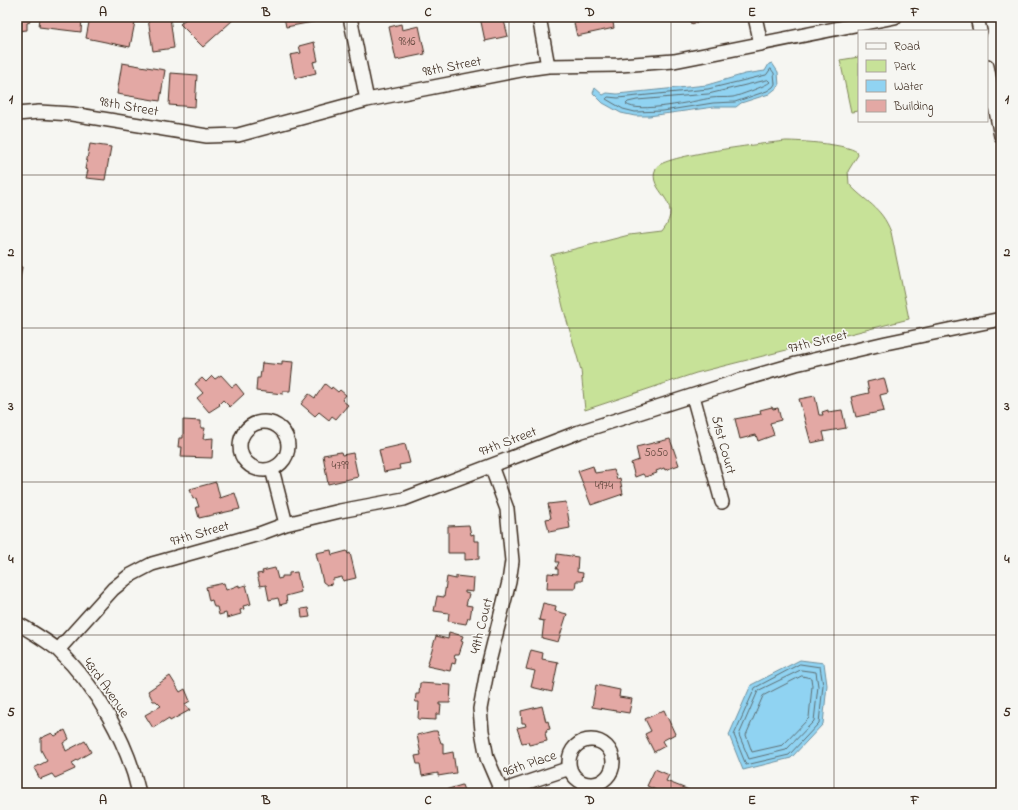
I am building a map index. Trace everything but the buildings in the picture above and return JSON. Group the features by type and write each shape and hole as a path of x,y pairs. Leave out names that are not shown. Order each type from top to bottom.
{"street":[{"path":"350,17 367,100"},
{"path":"539,17 548,66"},
{"path":"756,17 761,44"},
{"name":"98th Street","path":"17,114 39,112 72,114 206,136 238,135 367,100 526,69 548,66 620,65 674,61 895,17"},
{"path":"977,17 980,30"},
{"path":"988,71 1001,136"},
{"name":"97th Street","path":"58,650 113,589 129,576 152,564 259,534 286,524 340,510 404,499 579,432 796,364 886,343 1001,319"},
{"name":"51st Court","path":"693,396 722,502"},
{"name":"49th Court","path":"491,466 507,508 512,561 509,582 488,666 480,709 487,758 501,792"},
{"path":"272,469 286,524"},
{"name":"43rd Avenue","path":"17,623 58,650 81,677 105,711 122,741 135,775 139,793"},
{"name":"96th Place","path":"501,792 570,768"}],"green space":[{"path":"858,57 858,111 851,112 840,60"},
{"path":"786,141 834,145 852,149 857,152 858,155 848,171 849,184 878,210 891,232 909,319 696,373 585,410 581,370 563,307 551,255 629,235 662,231 668,220 670,211 668,204 656,184 654,176 656,168 663,163 716,150"}],"water":[{"path":"772,63 778,72 779,86 769,94 741,103 736,107 714,107 649,116 635,116 621,113 603,103 593,93 595,88 603,95 607,93 617,94 707,85 745,74 765,71 769,64"},
{"path":"800,660 824,663 827,685 823,724 791,758 743,770 729,735 751,685"}]}
